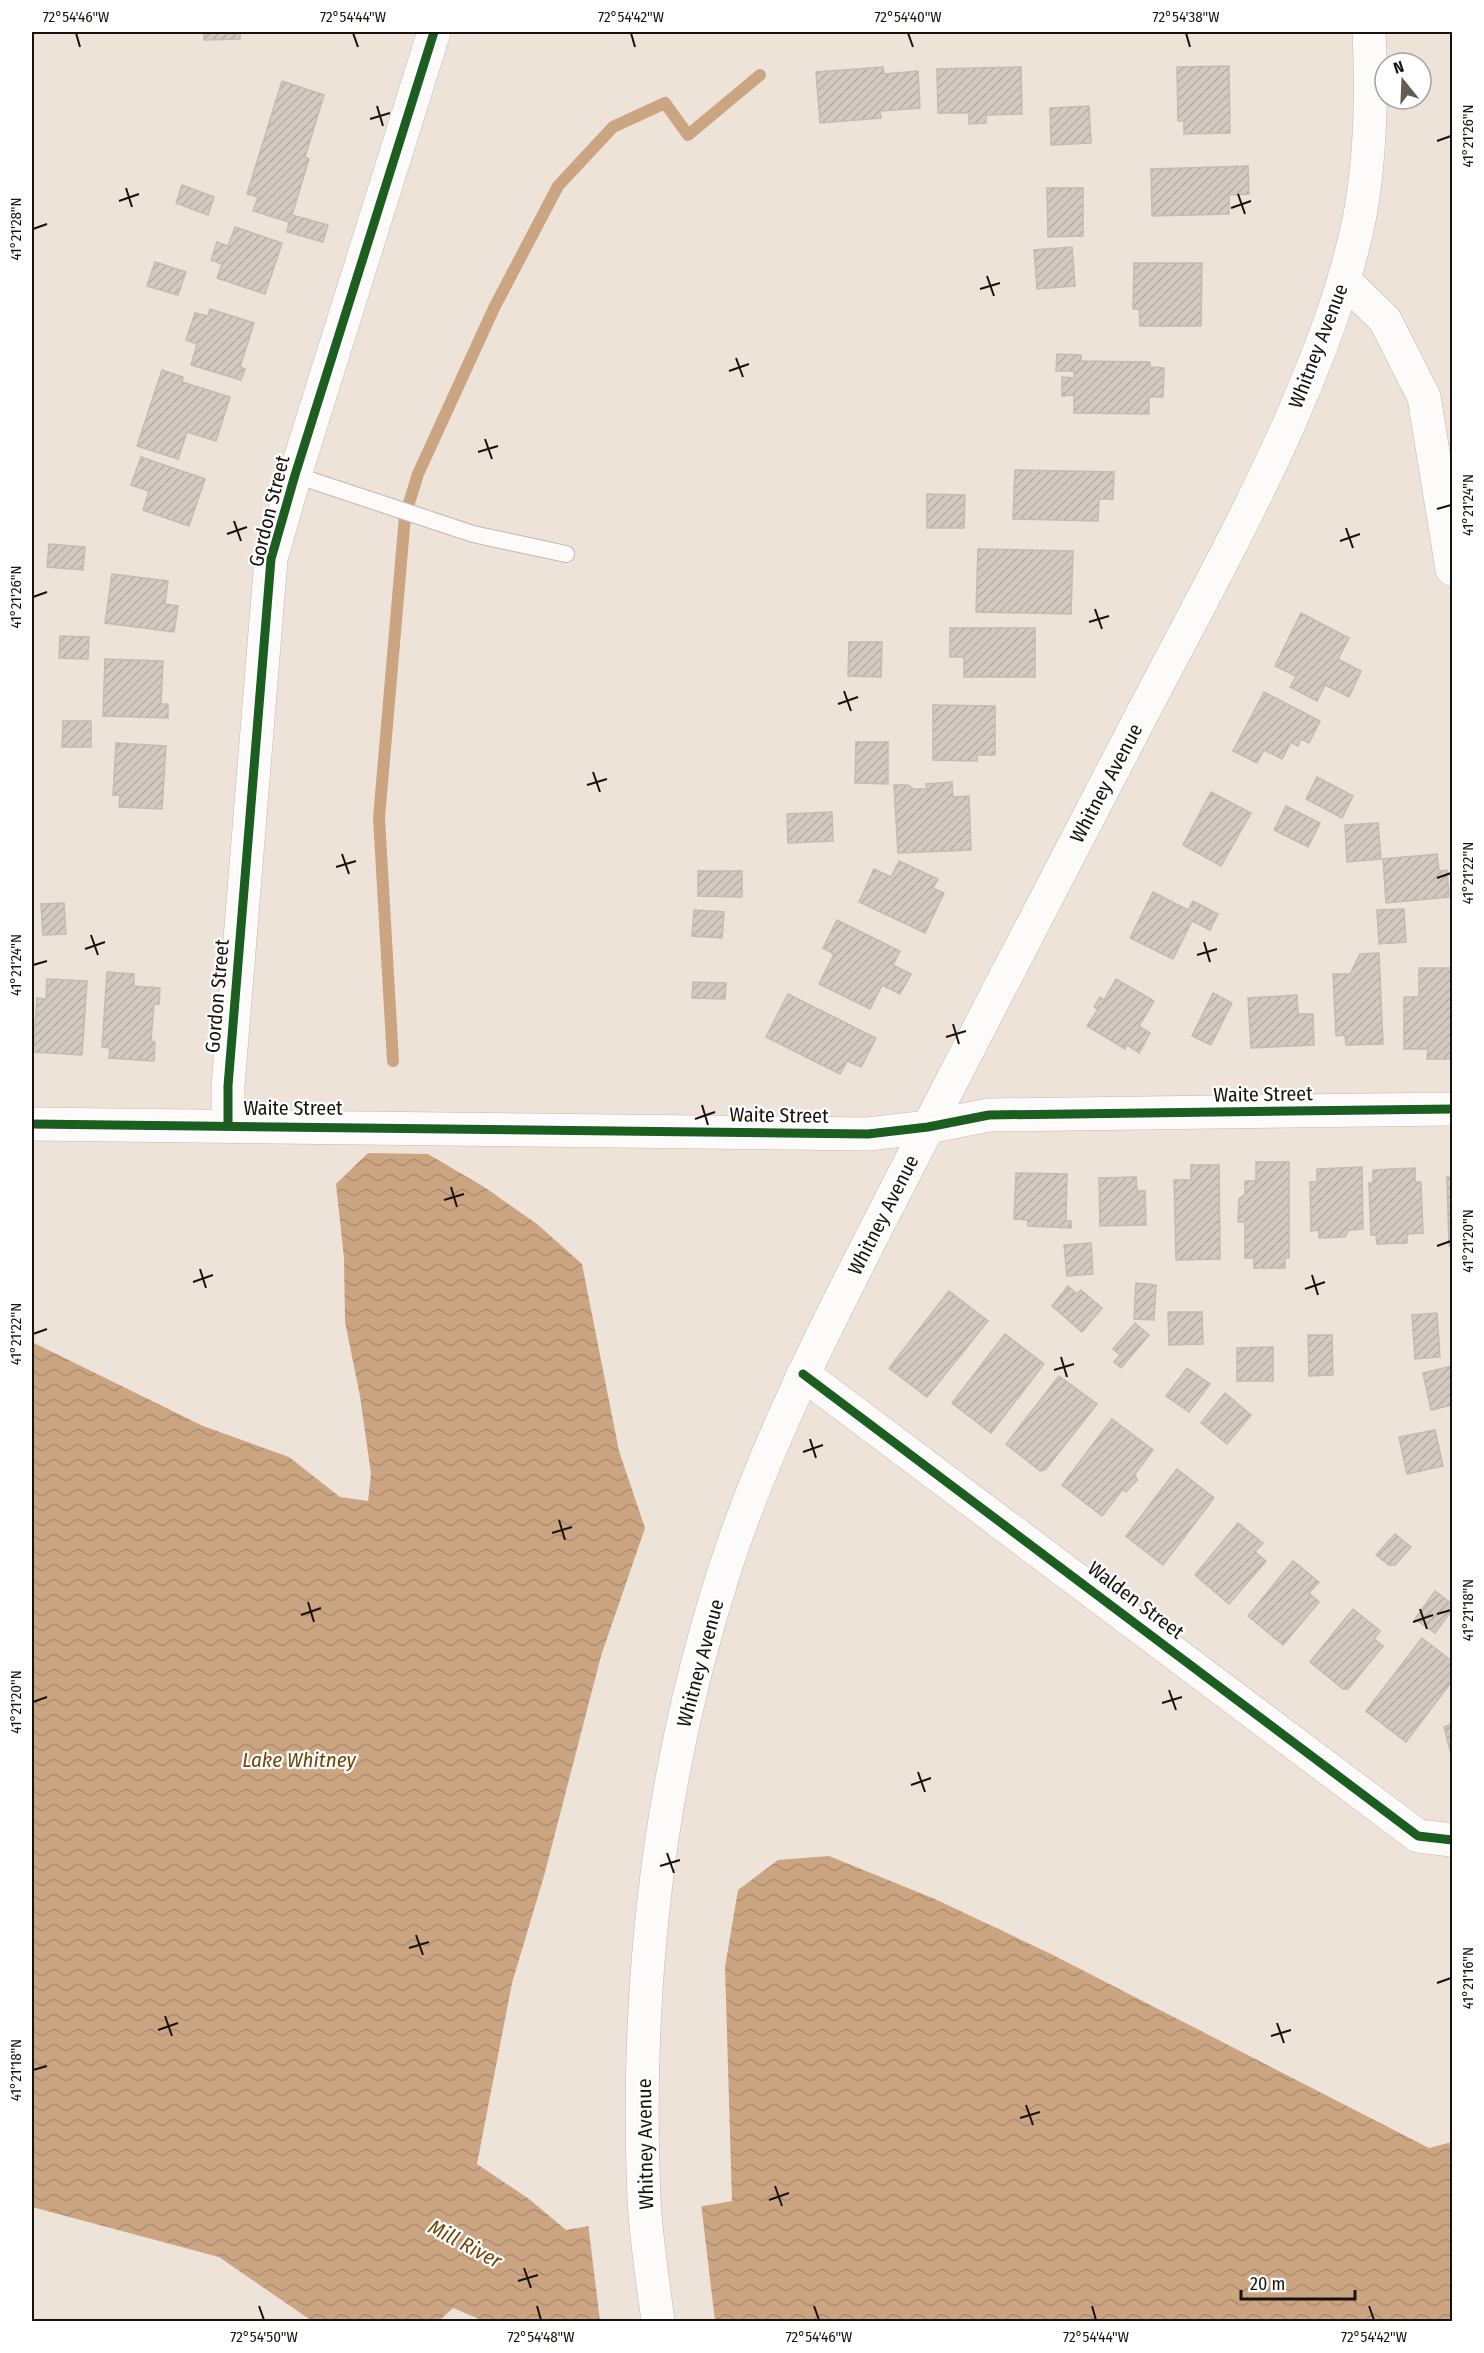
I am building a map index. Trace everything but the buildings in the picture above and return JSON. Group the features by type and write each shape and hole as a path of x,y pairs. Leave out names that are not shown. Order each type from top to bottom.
{"street":[{"name":"Gordon Street","path":"228,1126 228,1086 271,559 295,475 434,32"},
{"name":"Whitney Avenue","path":"658,2322 644,2199 644,2038 650,1923 665,1811 690,1691 725,1568 762,1469 803,1374 928,1127 1267,472 1314,366 1344,280 1360,214 1371,131 1369,32"},
{"path":"1344,280 1385,320 1424,397 1452,569"},
{"name":"Waite Street","path":"32,1124 525,1128 868,1134 928,1127 989,1115 1452,1109"},
{"name":"Walden Street","path":"803,1374 1418,1836 1452,1840"}],"lane":[{"path":"295,475 473,534 566,554"}],"water":[{"name":"Lake Whitney","path":"368,1153 428,1154 484,1187 537,1224 582,1264 619,1451 645,1528 601,1656 544,1876 512,1983 477,2164 529,2199 566,2230 732,2201 725,1967 738,1890 778,1860 829,1856 935,1899 1051,1954 1429,2148 1452,2142 1452,2321 486,2322 453,2308 439,2321 312,2321 219,2257 32,2207 32,1342 203,1426 289,1457 340,1497 368,1501 371,1474 360,1396 345,1322 344,1258 336,1184"}],"pier":[{"path":"701,2203 715,2321 600,2321 588,2223"}],"waterway":[{"path":"393,1061 379,818 405,516 418,474 494,308 558,186 613,127 665,103 688,135 760,75"}],"cycle path":[{"path":"228,1126 228,1086 271,559 295,475 434,32"},
{"path":"32,1124 868,1134 928,1127 989,1115 1452,1109"},
{"path":"803,1374 1418,1836 1452,1840"}],"water label":[{"name":"Mill River","path":"465,2244"}]}
